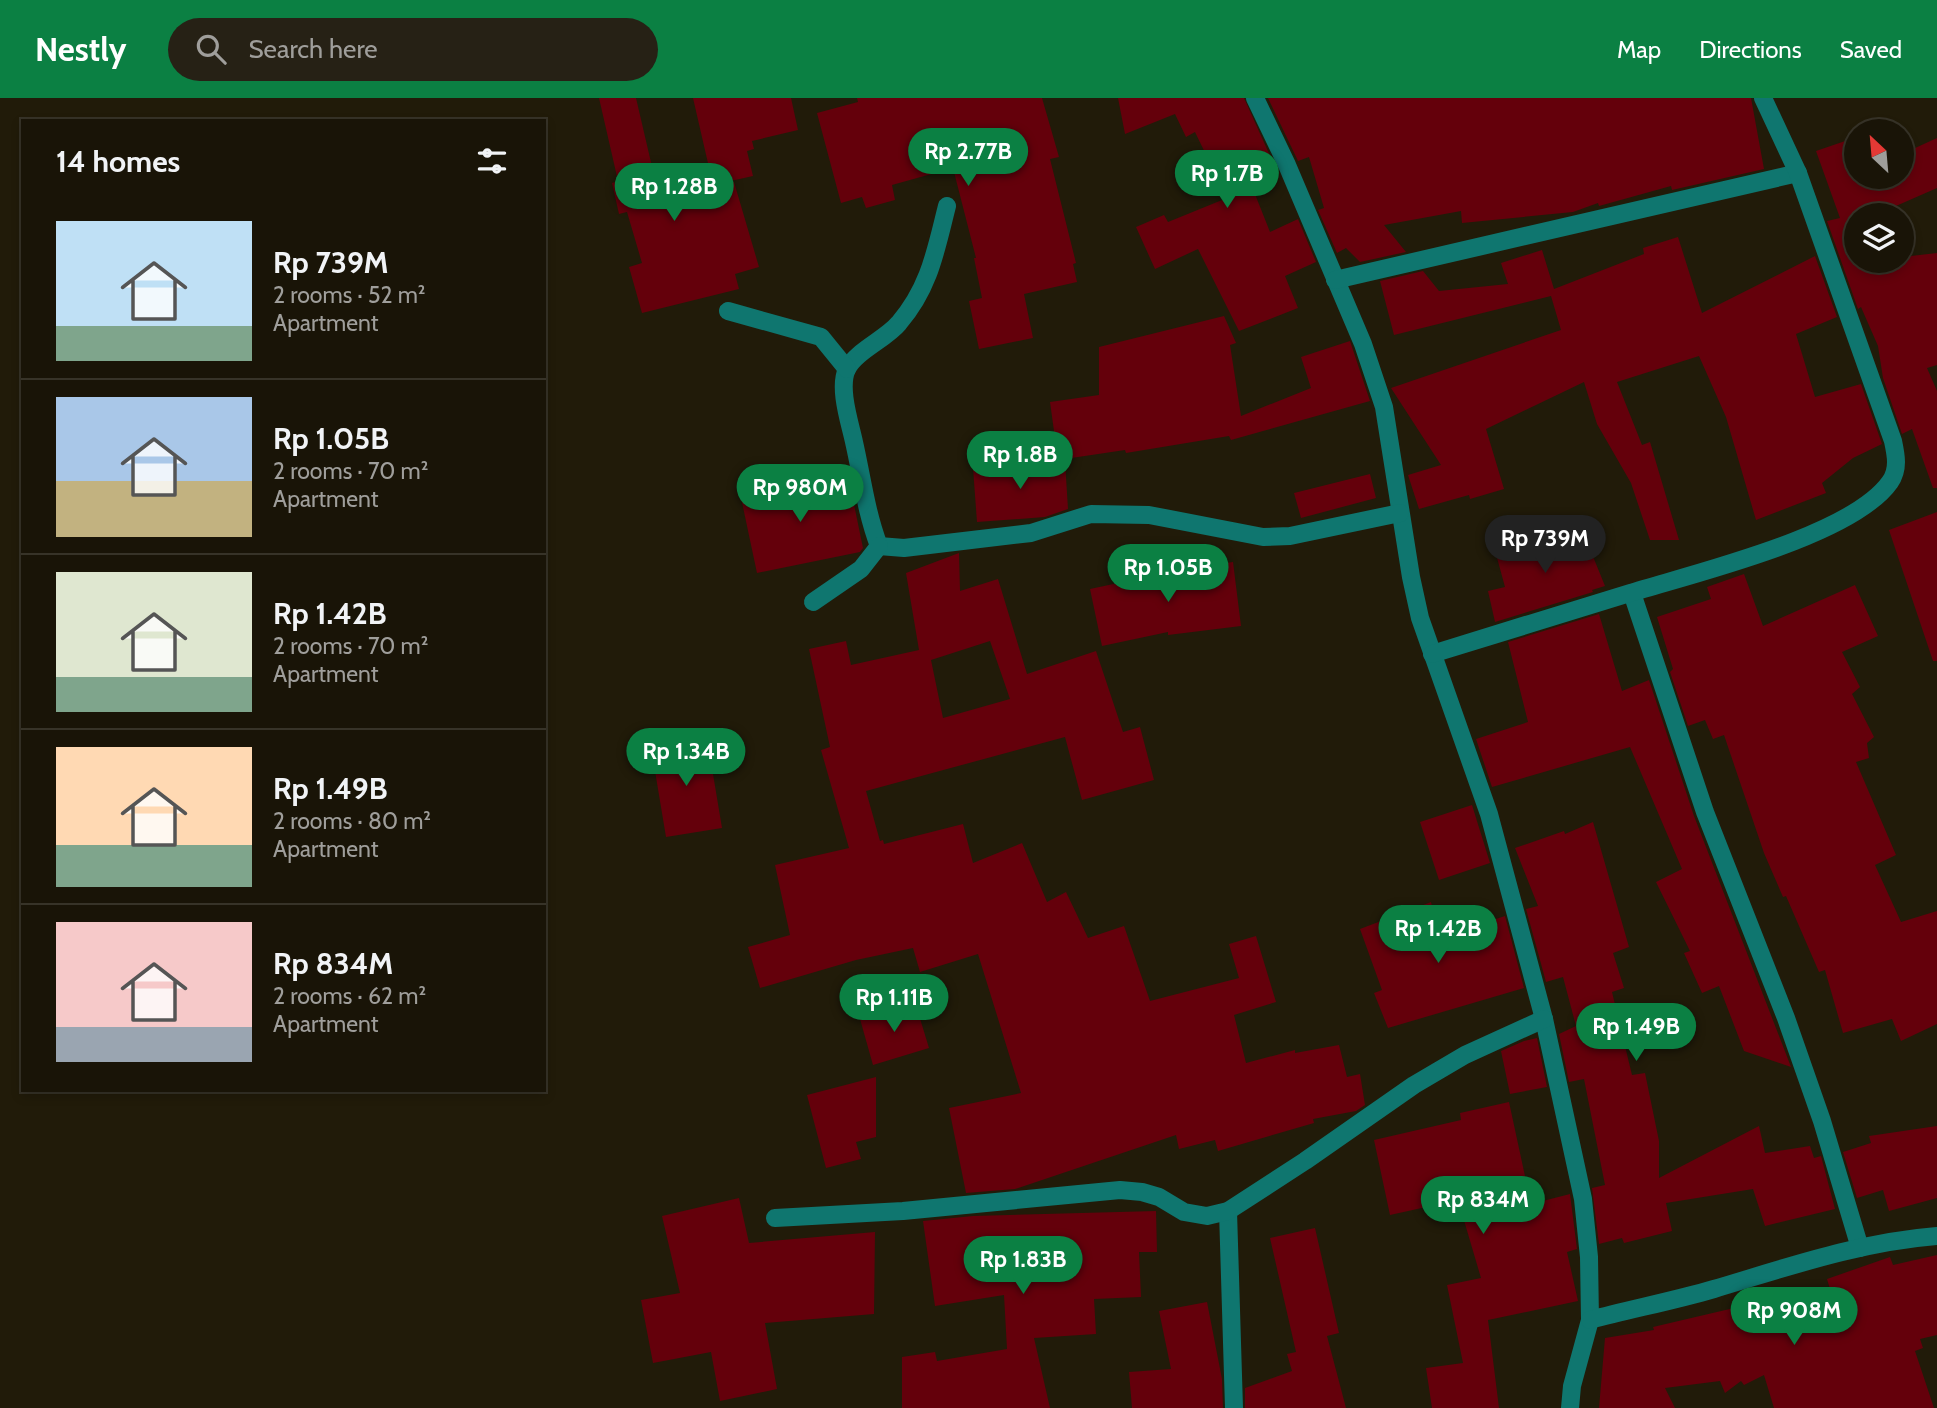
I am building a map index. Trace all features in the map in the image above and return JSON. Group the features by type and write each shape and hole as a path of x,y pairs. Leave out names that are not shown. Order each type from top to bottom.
{"street":[{"path":"1255,98 1287,165 1363,344 1384,407 1410,577 1432,654 1489,814 1544,1019 1583,1199 1589,1257 1590,1320 1572,1385 1570,1408"},
{"path":"1432,654 1737,561 1810,534 1862,509 1892,480 1897,463 1893,441 1798,173 1763,98"},
{"path":"1335,280 1798,173"},
{"path":"879,546 869,518 846,410 845,383 848,369 861,354 900,322 929,276 947,206"},
{"path":"728,311 821,337 848,369"},
{"path":"879,546 904,548 1031,533 1091,514 1149,515 1263,537 1290,536 1400,513"},
{"path":"813,602 861,569 879,546"},
{"path":"1632,593 1705,812 1786,1018 1822,1121 1860,1248"},
{"path":"775,1218 903,1211 1120,1190 1159,1197 1184,1212 1207,1216 1228,1211 1414,1085 1465,1055 1544,1019"},
{"path":"1228,1211 1234,1408"},
{"path":"1590,1320 1710,1290 1826,1255 1903,1239 1937,1236"}],"building":[{"path":"599,98 636,98 660,201 734,182 759,267 735,274 739,289 642,313 629,267 642,263 627,212 619,214 612,183 618,181"},
{"path":"693,98 791,98 798,130 752,141 754,149 747,151 753,176 713,185"},
{"path":"857,98 1042,98 1059,157 1050,159 1076,263 1073,264 1077,282 1024,294 1033,338 979,349 969,301 982,298 976,258 953,168 892,185 895,200 866,208 862,197 841,203 817,113 858,102"},
{"path":"1118,98 1244,98 1276,169 1249,179 1270,232 1298,219 1316,262 1285,276 1298,308 1239,331 1198,249 1155,269 1136,227 1164,215 1168,222 1227,198 1195,132 1186,137 1175,114 1125,134"},
{"path":"1268,98 1751,98 1764,169 1672,190 1671,186 1599,206 1598,203 1573,212 1462,223 1461,211 1384,225 1406,252 1360,262 1346,248 1337,253 1318,210 1324,208 1309,157 1298,161"},
{"path":"1937,138 1937,188 1903,203 1844,203 1844,269 1827,221 1840,218 1816,151 1844,141 1844,189 1914,189 1914,149"},
{"path":"1678,237 1702,313 1815,256 1837,317 1796,334 1815,397 1861,384 1882,444 1853,458 1822,483 1826,493 1756,520 1726,417 1699,356 1617,382 1642,445 1650,442 1679,540 1650,540 1631,483 1597,424 1584,382 1486,429 1504,489 1470,499 1469,495 1419,509 1408,475 1441,465 1391,388 1561,330 1551,296 1394,335 1380,281 1423,271 1439,291 1508,284 1501,263 1542,250 1554,289 1644,254 1643,248"},
{"path":"1937,253 1937,365 1927,368 1937,391 1937,488 1933,488 1912,429 1902,434 1883,378 1878,346 1861,307 1858,309 1845,273 1914,273 1914,256"},
{"path":"1224,316 1236,343 1230,345 1241,416 1311,388 1301,357 1350,341 1370,401 1231,440 1229,436 1126,453 1125,450 1058,460 1050,402 1099,395 1099,347"},
{"path":"1065,461 1068,509 1045,517 977,522 973,468"},
{"path":"1370,474 1376,498 1301,518 1294,493"},
{"path":"815,478 817,492 850,485 863,548 860,552 757,573 740,493"},
{"path":"1937,512 1937,661 1933,661 1889,530"},
{"path":"1581,527 1605,586 1495,622 1488,591 1505,587 1496,554"},
{"path":"959,553 960,591 998,579 1027,674 1096,651 1123,732 1140,727 1154,780 1082,800 1065,737 866,791 880,841 883,840 884,844 963,824 973,863 1022,843 1047,902 1066,892 1088,938 1124,926 1150,1001 1239,978 1229,944 1256,936 1276,1002 1234,1015 1246,1063 1295,1050 1295,1053 1339,1045 1347,1077 1360,1074 1365,1105 1356,1111 1313,1119 1314,1123 1218,1151 1215,1140 1179,1149 1176,1135 1015,1189 966,1193 949,1108 1021,1093 978,954 920,972 913,948 856,960 760,988 748,947 790,935 775,865 849,848 821,750 830,747 809,649 846,641 851,665 919,650 906,573","holes":["990,641 1010,699 943,718 931,660"]},
{"path":"1233,562 1241,626 1168,635 1168,632 1102,646 1090,589 1160,572"},
{"path":"1744,574 1763,626 1855,585 1878,636 1842,652 1860,687 1852,694 1874,737 1867,743 1869,758 1856,762 1896,855 1875,865 1901,922 1937,911 1937,1024 1901,1041 1892,1019 1843,1033 1825,970 1819,972 1764,853 1724,735 1713,739 1705,720 1688,726 1670,672 1673,669 1657,617 1711,599 1707,587"},
{"path":"1599,614 1622,691 1649,680 1694,816 1791,1067 1744,1051 1719,986 1702,993 1684,953 1690,951 1656,882 1682,869 1630,747 1492,787 1476,739 1528,722 1508,642"},
{"path":"707,738 722,828 666,837 651,747"},
{"path":"1472,805 1490,863 1439,880 1420,822"},
{"path":"1593,822 1629,947 1613,953 1624,988 1612,992 1632,1075 1645,1073 1659,1141 1659,1178 1759,1126 1765,1153 1810,1146 1814,1158 1821,1156 1835,1209 1765,1226 1753,1189 1666,1203 1672,1231 1624,1243 1622,1238 1599,1244 1592,1188 1605,1185 1584,1079 1569,1082 1559,1034 1576,1026 1563,977 1546,982 1526,909 1538,906 1515,848 1564,831 1565,834"},
{"path":"1431,902 1440,937 1505,916 1524,988 1388,1028 1374,993 1382,990 1360,929"},
{"path":"915,1002 929,1048 873,1065 860,1019"},
{"path":"1537,1038 1547,1087 1510,1094 1501,1051"},
{"path":"876,1077 876,1137 856,1142 861,1159 826,1168 807,1095"},
{"path":"1509,1102 1531,1204 1570,1194 1577,1249 1567,1252 1578,1301 1488,1320 1499,1408 1432,1408 1426,1368 1463,1363 1447,1285 1481,1278 1458,1200 1390,1215 1374,1140 1461,1120 1460,1113"},
{"path":"1937,1126 1937,1198 1889,1211 1883,1190 1857,1198 1843,1152 1871,1143 1869,1136"},
{"path":"739,1198 749,1243 875,1232 874,1314 765,1323 777,1389 720,1401 711,1352 653,1363 641,1300 680,1293 662,1216"},
{"path":"1156,1211 1157,1252 1139,1252 1141,1297 1094,1299 1096,1334 1034,1338 1050,1408 902,1408 902,1357 935,1352 937,1361 1007,1349 1004,1295 935,1306 923,1221 973,1216"},
{"path":"1315,1228 1339,1333 1327,1336 1346,1408 1245,1408 1245,1388 1292,1371 1287,1354 1296,1352 1270,1238"},
{"path":"1937,1255 1937,1335 1920,1339 1923,1348 1915,1351 1934,1408 1774,1408 1764,1375 1744,1385 1741,1381 1725,1393 1720,1381 1665,1388 1675,1408 1599,1408 1605,1338 1654,1330 1653,1327 1751,1304 1753,1315 1830,1289 1827,1279 1890,1257 1893,1265"},
{"path":"1207,1302 1222,1379 1223,1408 1132,1408 1129,1372 1171,1369 1159,1311"}]}
